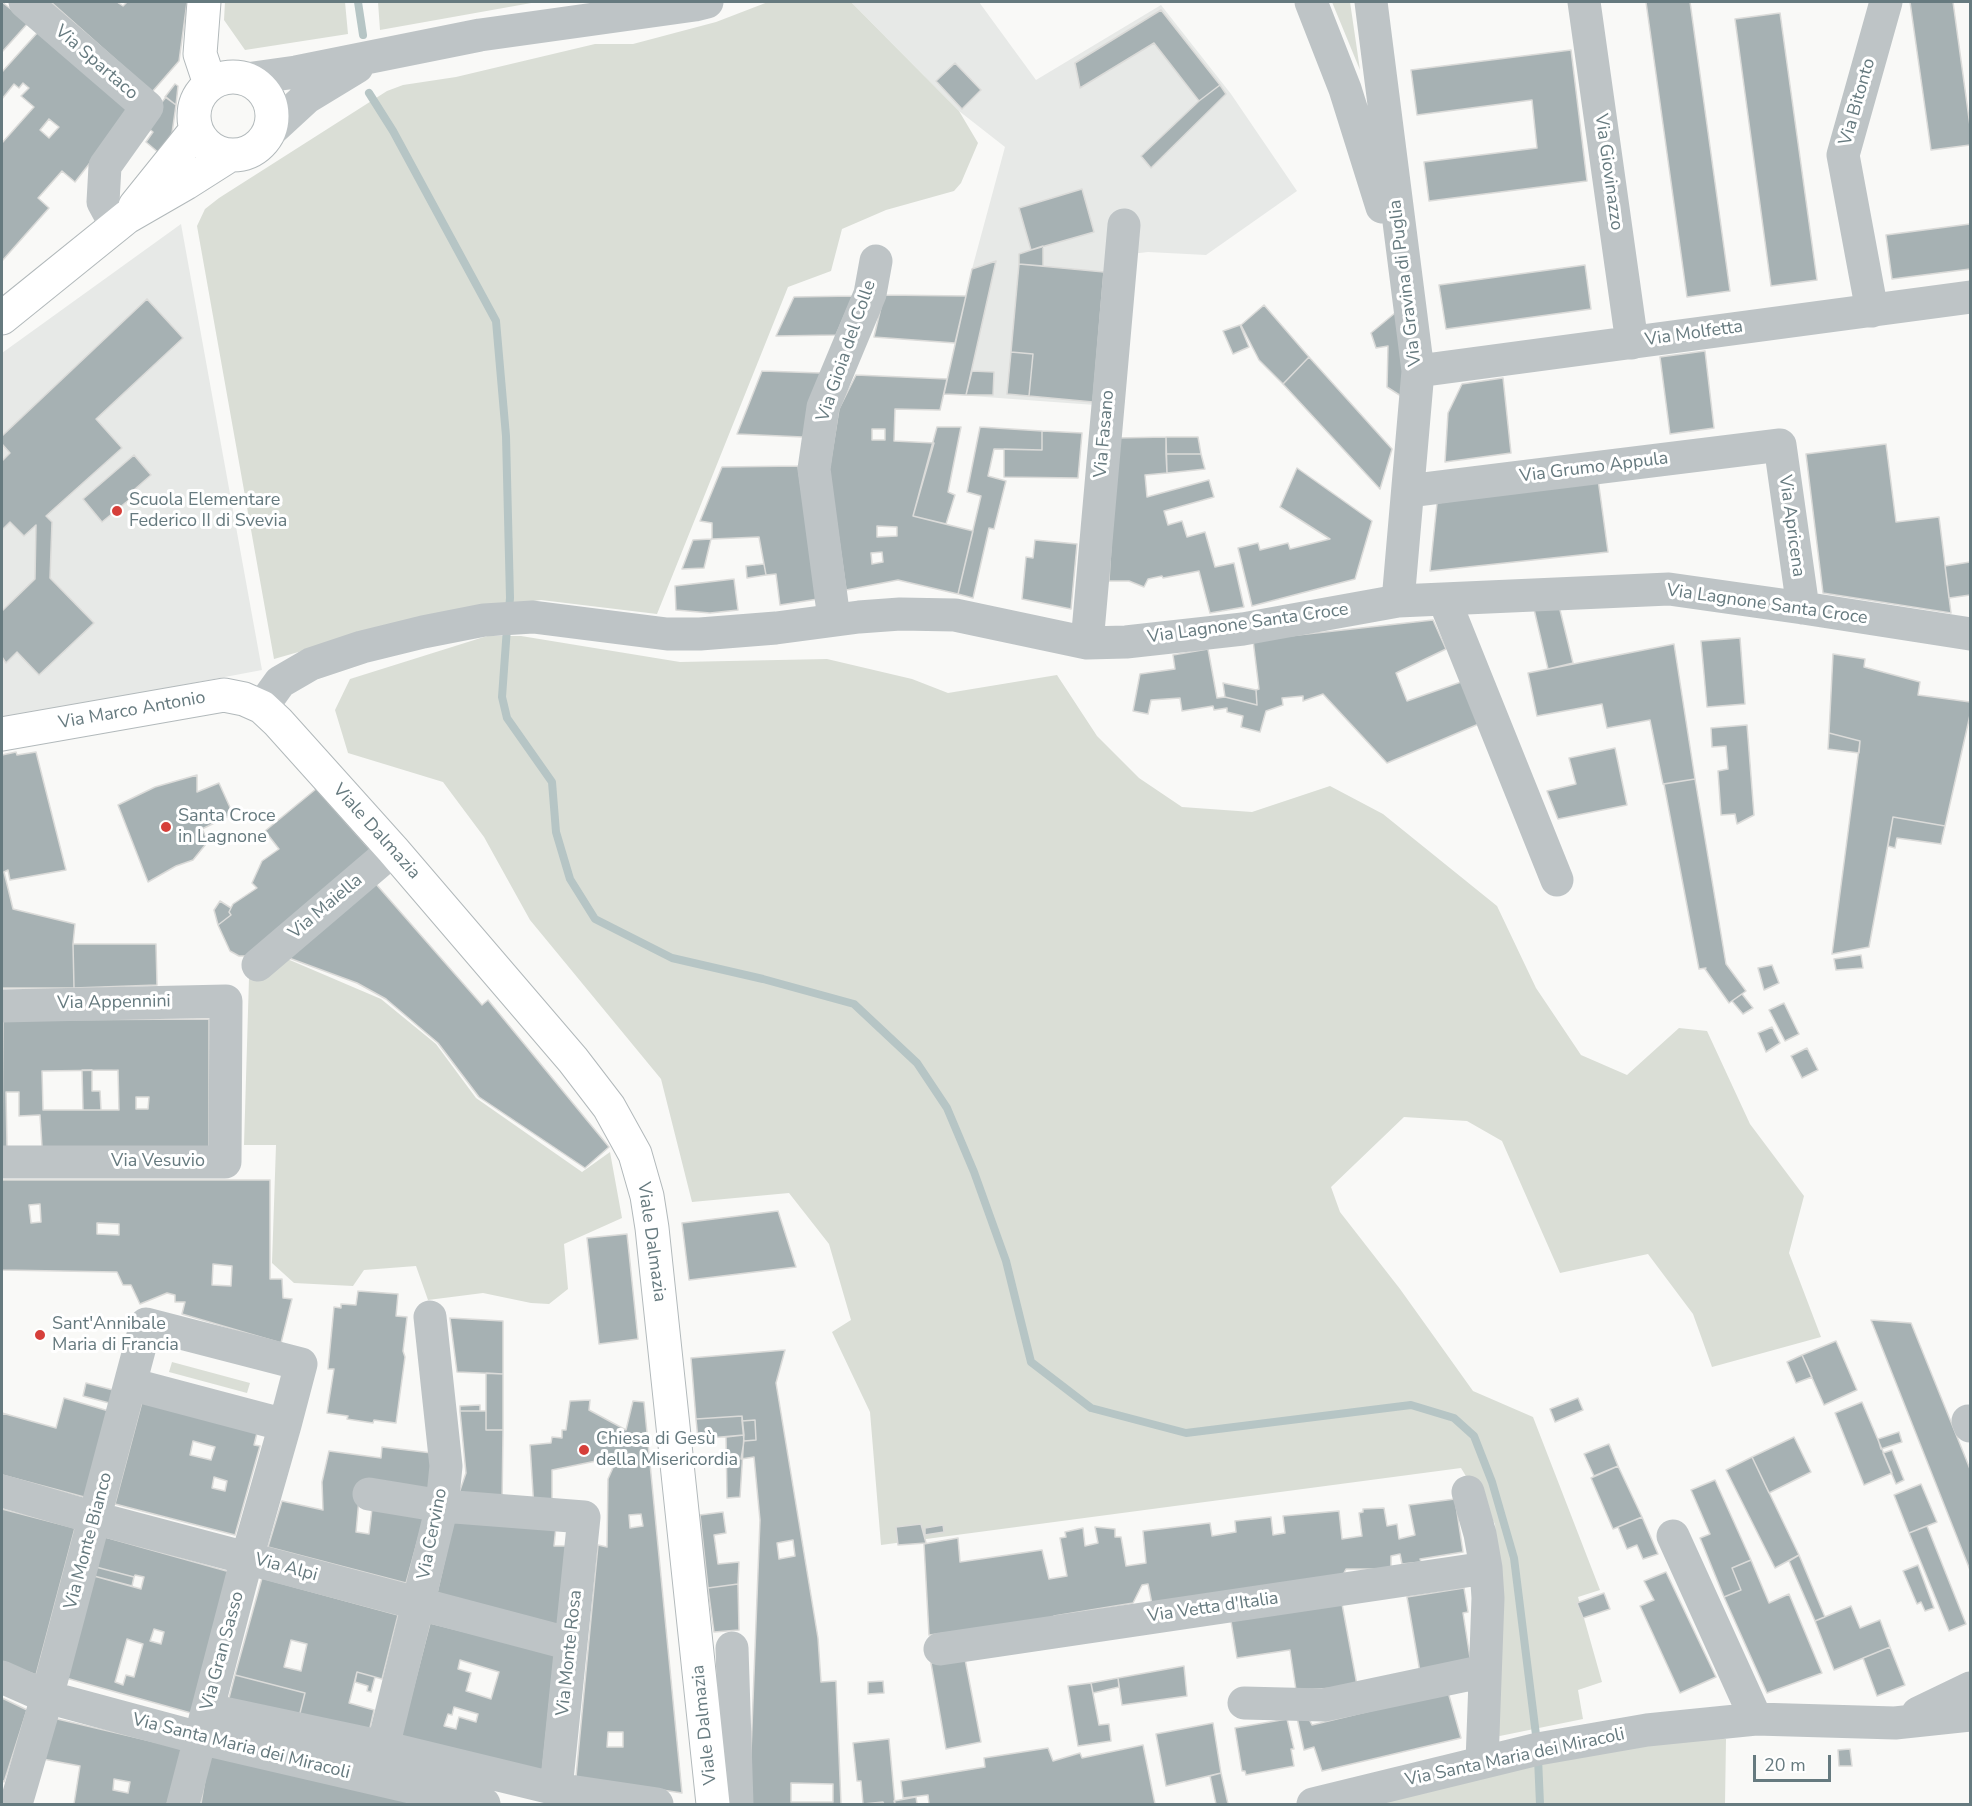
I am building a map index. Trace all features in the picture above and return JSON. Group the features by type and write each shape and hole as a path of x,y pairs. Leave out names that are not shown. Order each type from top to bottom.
{"main road":[{"path":"204,2 200,54 210,84"},
{"path":"234,77 246,79 258,86 266,96 271,108 272,121 268,133 252,150 241,154 230,155 216,151 204,142 196,130 195,104 210,84 234,77"},
{"path":"121,221 196,130"},
{"path":"2,318 121,221 230,155"},
{"name":"Via Marco Antonio","path":"2,734 224,695 244,699 262,707"},
{"name":"Viale Dalmazia","path":"262,707 393,850 573,1060 609,1107 635,1154 647,1196 652,1228 713,1804"}],"street":[{"name":"Via Spartaco","path":"25,2 147,107 105,166 103,202 121,221"},
{"path":"246,79 296,72 374,56 577,11 695,5 707,2"},
{"path":"1311,2 1345,88 1407,290"},
{"name":"Via Gravina di Puglia","path":"1371,2 1418,371 1398,601"},
{"name":"Via Giovinazzo","path":"1584,2 1632,343"},
{"name":"Via Bitonto","path":"1872,311 1844,155 1886,2"},
{"path":"268,133 306,98 374,56"},
{"name":"Via Fasano","path":"1087,643 1124,225"},
{"name":"Via Gioia del Colle","path":"834,619 814,469 823,407 870,294 876,261"},
{"name":"Via Molfetta","path":"1418,371 1971,297"},
{"name":"Via Grumo Appula","path":"1408,491 1780,445"},
{"name":"Via Apricena","path":"1780,445 1803,608"},
{"name":"Via Lagnone Santa Croce","path":"262,707 280,682 311,664 362,647 484,620 533,617 667,634 700,634 776,628 834,619 954,615 1087,643 1126,642 1243,629 1398,601 1669,590 1971,634"},
{"path":"1444,599 1557,880"},
{"name":"Via Maiella","path":"258,965 393,850"},
{"name":"Via Appennini","path":"2,1006 226,1001"},
{"name":"Via Vesuvio","path":"2,1162 225,1162 226,1001"},
{"name":"Via Cervino","path":"382,1748 442,1506 446,1466 430,1317"},
{"name":"Via Monte Bianco","path":"12,1798 47,1697 146,1324 301,1364 285,1425"},
{"path":"130,1384 285,1425"},
{"name":"Via Gran Sasso","path":"183,1804 285,1425"},
{"name":"Via Alpi","path":"2,1491 95,1518 571,1644"},
{"path":"1468,1492 1480,1534 1488,1598 1482,1762"},
{"path":"369,1494 442,1506"},
{"name":"Via Monte Rosa","path":"442,1506 584,1517 556,1789"},
{"path":"1673,1536 1756,1719"},
{"name":"Via Vetta d'Italia","path":"940,1648 1486,1568"},
{"path":"732,1648 737,1804"},
{"path":"1244,1703 1324,1705 1485,1671"},
{"name":"Via Santa Maria dei Miracoli","path":"2,1677 47,1697 204,1724 382,1748 556,1789 657,1804"},
{"path":"1895,1723 1971,1688"},
{"name":"Via Santa Maria dei Miracoli","path":"1312,1804 1538,1749 1647,1730 1756,1719 1895,1723 1971,1715"},
{"name":"Via Santa Maria dei Miracoli","path":"204,1724 484,1804"}],"shaded area":[{"path":"225,2 345,2 348,34 245,50 224,20"},
{"path":"378,2 537,2 380,30"},
{"path":"768,2 851,2 959,111 978,143 961,183 954,191 886,210 842,229 831,271 788,287 657,614 541,600 425,616 274,659 197,226 205,209 387,91 403,85 456,77 595,44 633,44 716,22"},
{"path":"851,2 979,2 1036,80 1161,5 1231,94 1297,191 1206,255 1148,252 1106,257 1095,405 944,394 972,269 1005,147 959,111"},
{"path":"1332,2 1350,2 1360,70"},
{"name":"Scuola Elementare Federico II di Svevia","path":"181,224 262,670 2,719 2,353"},
{"path":"487,636 521,636 680,662 827,659 912,679 948,693 1057,675 1097,736 1139,778 1182,807 1252,812 1330,786 1383,814 1497,906 1536,988 1581,1055 1627,1075 1679,1028 1707,1031 1750,1124 1804,1196 1789,1253 1821,1337 1712,1367 1693,1314 1648,1254 1560,1273 1502,1141 1467,1121 1404,1117 1331,1187 1340,1212 1400,1289 1473,1391 1533,1417 1600,1590 1578,1597 1602,1682 1578,1690 1583,1719 1490,1738 1501,1643 1495,1524 1461,1468 881,1545 870,1412 832,1332 851,1320 829,1244 789,1193 692,1202 661,1079 530,920 484,837 443,782 348,753 335,710 350,679"},
{"path":"285,958 381,999 436,1044 476,1098 582,1172 610,1152 622,1218 564,1244 568,1289 549,1304 531,1303 483,1293 428,1300 416,1266 364,1270 353,1286 294,1283 272,1263 276,1145 244,1145 249,978"},
{"path":"172,1362 250,1383 247,1393 169,1372"},
{"path":"1726,1739 1725,1804 1350,1804 1576,1751 1674,1740"}],"building":[{"path":"2,2 28,23 2,52"},
{"path":"51,2 117,2 123,6 127,2 187,2 179,61 152,92"},
{"path":"1646,2 1690,2 1730,291 1687,297"},
{"path":"1910,2 1953,2 1970,126 1970,145 1931,150"},
{"path":"1161,10 1220,85 1199,101 1154,43 1080,88 1075,63"},
{"path":"1780,13 1817,280 1771,286 1735,19"},
{"path":"38,32 132,109 75,182 62,171 38,198 49,208 2,261 2,143 34,107 21,96 29,88 23,83 19,88 14,84 2,99 2,72","holes":["49,119 59,127 49,138 40,130"]},
{"path":"1571,50 1587,181 1429,201 1424,162 1537,148 1532,100 1417,115 1411,70"},
{"path":"955,63 981,90 962,109 936,81"},
{"path":"175,84 178,86 176,105 165,97"},
{"path":"1220,85 1226,94 1151,168 1141,156 1199,101"},
{"path":"166,97 176,105 172,133 159,153 146,142 153,132 144,125"},
{"path":"1082,189 1094,232 1031,250 1019,208"},
{"path":"1970,224 1970,269 1892,279 1886,235"},
{"path":"1043,246 1043,266 1019,264 1019,254"},
{"path":"996,261 966,395 944,394 972,269"},
{"path":"1019,264 1104,272 1093,402 1029,396 1033,354 1011,352"},
{"path":"1585,265 1591,309 1446,329 1439,285"},
{"path":"884,295 966,296 955,343 874,337"},
{"path":"853,296 836,335 776,336 794,297"},
{"path":"147,299 183,338 96,419 122,448 46,516 52,522 50,578 94,623 39,675 17,652 6,663 2,657 2,611 35,579 36,525 24,536 10,522 2,530 2,461 10,453 2,444 2,436"},
{"path":"1264,305 1309,357 1283,384 1259,360 1241,325"},
{"path":"1401,308 1405,352 1401,396 1387,387 1388,346 1376,348 1371,333"},
{"path":"1240,325 1249,347 1233,354 1223,331"},
{"path":"1705,351 1714,428 1670,434 1660,357"},
{"path":"1011,352 1033,354 1029,396 1007,394"},
{"path":"1309,357 1392,449 1380,489 1283,384"},
{"path":"762,371 821,373 803,437 737,434"},
{"path":"972,371 994,372 993,395 966,395"},
{"path":"856,375 947,379 940,410 895,409 894,441 934,443 913,516 973,531 958,594 898,580 846,590 829,471 839,409","holes":["872,429 885,429 885,440 872,440","877,526 897,527 897,536 877,537","882,552 883,562 872,564 871,553"]},
{"path":"1503,378 1511,453 1445,462 1448,413 1462,384"},
{"path":"937,427 961,427 948,492 955,495 946,524 913,516"},
{"path":"980,427 1042,431 1042,450 994,449 988,476 1006,481 994,529 989,528 973,598 958,594 981,496 967,492"},
{"path":"1042,431 1082,433 1078,478 1004,477 1004,449 1042,450"},
{"path":"1166,437 1167,473 1145,475 1147,497 1209,480 1214,497 1164,511 1168,525 1182,521 1187,537 1205,532 1215,567 1234,563 1244,607 1210,613 1199,571 1148,579 1144,587 1129,581 1109,581 1117,438"},
{"path":"1166,437 1198,437 1201,454 1166,454"},
{"path":"1886,444 1896,522 1939,517 1951,613 1823,593 1806,454"},
{"path":"1166,454 1201,454 1205,469 1167,473"},
{"path":"134,455 151,475 127,496 130,499 102,522 83,499"},
{"path":"798,466 818,599 780,605 776,574 766,575 759,537 712,539 712,523 700,521 722,467"},
{"path":"1297,468 1372,521 1355,579 1252,606 1238,548 1258,543 1260,550 1288,543 1290,549 1330,539 1280,507"},
{"path":"1598,479 1608,552 1430,571 1437,503"},
{"path":"711,539 704,568 682,569 693,540"},
{"path":"1035,540 1077,544 1071,609 1022,599 1026,557 1033,558"},
{"path":"1970,562 1970,595 1949,598 1945,566"},
{"path":"764,564 766,575 747,578 746,566"},
{"path":"734,579 738,610 710,613 676,610 675,586"},
{"path":"1559,606 1573,663 1548,669 1534,609"},
{"path":"1433,620 1446,649 1396,673 1407,701 1461,682 1481,723 1387,763 1323,694 1303,701 1303,696 1282,698 1283,705 1266,711 1260,732 1241,727 1243,716 1227,712 1227,708 1214,710 1213,706 1182,711 1180,698 1151,700 1148,714 1133,711 1140,674 1175,669 1173,655 1208,649 1217,698 1225,697 1257,705 1256,690 1259,689 1253,640"},
{"path":"1740,638 1745,704 1707,707 1701,641"},
{"path":"1674,644 1695,779 1663,784 1650,720 1607,728 1602,704 1537,716 1528,673"},
{"path":"1833,654 1865,659 1864,667 1920,682 1918,695 1970,702 1970,715 1945,826 1893,817 1869,947 1832,954 1860,741 1829,733"},
{"path":"1223,683 1256,690 1257,705 1225,697"},
{"path":"1747,725 1754,815 1737,824 1735,814 1721,815 1718,771 1728,769 1726,746 1712,747 1711,728"},
{"path":"1829,733 1860,741 1859,753 1828,749"},
{"path":"1615,748 1627,805 1558,819 1547,791 1576,784 1569,758"},
{"path":"16,752 17,755 36,752 66,870 10,880 8,870 4,872 13,909 75,924 74,988 2,988 2,755"},
{"name":"Santa Croce in Lagnone","path":"197,775 197,792 219,783 233,814 202,829 206,837 210,839 193,860 176,866 148,882 118,805 155,787"},
{"path":"1695,779 1726,964 1746,991 1729,1003 1706,968 1699,969 1664,784"},
{"path":"316,789 373,853 247,956 239,956 230,951 218,925 231,915 229,912 233,904 257,888 252,883 262,861 279,849 265,831"},
{"path":"1893,817 1945,826 1941,844 1897,838 1895,848 1888,846"},
{"path":"375,883 482,1005 488,1000 609,1147 585,1168 479,1097 438,1043 386,999 357,983 289,958"},
{"path":"220,901 231,908 229,912 231,915 218,925 214,910"},
{"path":"73,944 156,944 157,985 74,988"},
{"path":"1861,955 1863,968 1836,970 1834,959"},
{"path":"1772,965 1779,983 1764,990 1758,968"},
{"path":"1742,994 1753,1008 1743,1014 1732,1001"},
{"path":"1784,1003 1799,1034 1785,1041 1769,1010"},
{"path":"209,1019 209,1147 42,1147 40,1115 19,1116 19,1092 6,1092 7,1147 2,1147 3,1020","holes":["118,1070 119,1110 43,1110 42,1071","136,1097 149,1097 148,1109 136,1109"]},
{"path":"1772,1027 1780,1043 1766,1052 1758,1033"},
{"path":"1807,1048 1818,1070 1802,1078 1791,1056"},
{"path":"82,1070 92,1070 92,1091 100,1091 101,1110 83,1110"},
{"path":"2,1180 270,1180 270,1279 282,1279 283,1298 292,1299 281,1343 182,1314 185,1302 175,1302 175,1295 167,1293 140,1304 131,1285 123,1285 117,1272 2,1270","holes":["40,1204 41,1222 31,1223 29,1205","97,1223 119,1224 119,1235 97,1234","213,1264 232,1266 231,1286 212,1285"]},
{"path":"778,1211 796,1267 689,1280 682,1223"},
{"path":"627,1234 638,1339 599,1344 587,1238"},
{"path":"358,1291 398,1294 396,1316 407,1317 403,1351 405,1357 396,1423 374,1420 373,1423 327,1413 334,1369 328,1369 334,1307 341,1308 341,1304 356,1305"},
{"path":"450,1318 503,1321 503,1374 457,1372"},
{"path":"1871,1320 1911,1323 1970,1469 1970,1570"},
{"path":"1836,1341 1857,1390 1824,1405 1802,1355"},
{"path":"785,1350 776,1383 818,1638 821,1682 836,1681 841,1804 749,1804 760,1520 754,1457 741,1459 744,1441 756,1440 755,1420 742,1421 742,1416 696,1419 691,1358","holes":["793,1540 795,1556 779,1559 777,1543","791,1783 833,1784 833,1802 791,1802"]},
{"path":"1802,1355 1812,1377 1796,1383 1787,1362"},
{"path":"486,1373 503,1374 503,1430 486,1430"},
{"path":"86,1383 117,1391 113,1404 83,1396"},
{"path":"64,1398 112,1412 88,1498 2,1475 2,1413 56,1428"},
{"path":"1578,1398 1583,1410 1555,1422 1550,1409"},
{"path":"590,1400 589,1410 626,1430 633,1401 644,1402 682,1793 576,1777 598,1545 607,1547 608,1479 615,1463 606,1459 552,1470 552,1509 534,1509 530,1445 551,1443 552,1437 562,1438 562,1430 566,1430 570,1401","holes":["641,1514 643,1526 630,1528 629,1515","608,1732 623,1732 623,1747 607,1747"]},
{"path":"142,1402 257,1433 254,1445 260,1446 235,1535 115,1504","holes":["193,1441 215,1447 211,1460 190,1455","214,1477 227,1481 225,1491 212,1488"]},
{"path":"1862,1402 1892,1473 1864,1485 1835,1413"},
{"path":"480,1405 480,1411 460,1411 460,1406"},
{"path":"460,1411 486,1411 486,1430 503,1430 502,1506 456,1502 466,1473"},
{"path":"742,1416 744,1435 698,1439 696,1419"},
{"path":"755,1420 756,1440 744,1441 742,1421"},
{"path":"1899,1432 1902,1442 1881,1449 1878,1439"},
{"path":"744,1435 740,1497 727,1498 726,1437"},
{"path":"1794,1437 1811,1472 1769,1493 1752,1457"},
{"path":"1609,1444 1618,1466 1594,1476 1584,1454"},
{"path":"382,1447 432,1453 429,1497 360,1488 356,1532 369,1534 373,1500 427,1507 406,1583 268,1547 282,1501 323,1510 322,1482 329,1451 381,1458"},
{"path":"1892,1450 1904,1480 1896,1484 1883,1453"},
{"path":"1752,1457 1799,1555 1775,1568 1726,1470"},
{"path":"1618,1466 1642,1517 1613,1529 1591,1478"},
{"path":"1715,1480 1751,1560 1732,1568 1741,1590 1724,1597 1700,1538 1710,1534 1691,1490"},
{"path":"1921,1484 1937,1522 1909,1533 1894,1495"},
{"path":"1455,1499 1463,1552 1402,1564 1400,1554 1391,1556 1391,1569 1346,1569 1342,1577 1152,1604 1148,1584 1142,1585 1133,1603 1054,1616 1056,1620 929,1635 924,1544 958,1538 960,1562 1042,1550 1049,1579 1067,1576 1060,1538 1066,1537 1065,1532 1083,1528 1085,1546 1098,1543 1095,1527 1115,1529 1115,1537 1121,1537 1126,1566 1146,1563 1143,1531 1210,1523 1212,1536 1236,1532 1235,1521 1271,1517 1273,1535 1285,1533 1283,1516 1339,1511 1342,1539 1362,1536 1359,1513 1363,1512 1363,1509 1384,1508 1387,1526 1397,1524 1399,1539 1415,1535 1409,1505"},
{"path":"2,1509 75,1528 36,1675 2,1662"},
{"path":"456,1509 557,1517 554,1546 566,1546 558,1625 437,1593"},
{"path":"723,1512 726,1533 714,1535 718,1564 739,1562 738,1584 708,1588 700,1515"},
{"path":"1642,1517 1658,1554 1643,1559 1637,1545 1627,1549 1618,1527"},
{"path":"921,1524 926,1543 898,1545 896,1527"},
{"path":"943,1525 944,1532 925,1535 925,1528"},
{"path":"1927,1526 1966,1624 1949,1631 1909,1533"},
{"path":"105,1537 230,1572 191,1713 66,1678 94,1576 141,1589 144,1577 135,1575 134,1577 96,1567","holes":["154,1629 164,1632 161,1644 150,1641","127,1639 143,1644 134,1677 126,1675 123,1685 115,1682"]},
{"path":"1799,1555 1825,1617 1815,1621 1789,1561"},
{"path":"1751,1560 1769,1603 1789,1594 1822,1673 1767,1693 1724,1597 1741,1590 1732,1568"},
{"path":"1918,1565 1934,1608 1925,1611 1921,1602 1917,1604 1903,1571"},
{"path":"96,1567 134,1577 132,1586 94,1576"},
{"path":"1666,1572 1716,1677 1680,1693 1640,1606 1654,1600 1644,1581"},
{"path":"262,1578 398,1615 382,1679 357,1672 349,1703 374,1710 369,1732 299,1717 305,1693 235,1675","holes":["291,1640 307,1644 301,1671 284,1667"]},
{"path":"738,1584 739,1630 714,1632 708,1588"},
{"path":"1464,1588 1468,1612 1463,1613 1471,1664 1420,1672 1407,1597"},
{"path":"1604,1593 1610,1609 1583,1618 1577,1603"},
{"path":"1342,1604 1357,1685 1296,1690 1290,1650 1237,1658 1231,1621"},
{"path":"1851,1606 1860,1628 1880,1620 1890,1647 1834,1670 1815,1621"},
{"path":"430,1623 555,1654 542,1774 400,1739","holes":["460,1660 499,1672 491,1699 466,1691 471,1673 458,1669","454,1707 478,1714 476,1722 459,1717 456,1729 444,1726 448,1714 452,1715"]},
{"path":"1890,1647 1905,1685 1877,1696 1863,1658"},
{"path":"965,1659 981,1742 946,1749 931,1663"},
{"path":"1184,1666 1187,1696 1122,1705 1118,1678"},
{"path":"357,1672 375,1677 371,1692 367,1691 368,1686 355,1682"},
{"path":"235,1675 305,1693 299,1717 228,1702"},
{"path":"1118,1678 1119,1687 1093,1693 1091,1683"},
{"path":"883,1681 884,1693 868,1694 868,1682"},
{"path":"1091,1683 1099,1725 1109,1724 1111,1741 1078,1746 1068,1686"},
{"path":"1448,1692 1461,1738 1322,1771 1314,1747 1304,1750 1296,1713 1309,1719 1312,1725"},
{"path":"2,1698 27,1710 4,1782 2,1780"},
{"path":"53,1718 185,1749 167,1804 74,1804 80,1766 43,1759","holes":["114,1779 130,1782 128,1793 113,1790"]},
{"path":"1287,1719 1294,1749 1291,1749 1294,1766 1246,1775 1245,1771 1242,1771 1235,1728"},
{"path":"1213,1723 1221,1773 1166,1786 1156,1734"},
{"path":"889,1739 895,1804 884,1804 883,1802 863,1804 861,1781 857,1781 853,1743"},
{"path":"1143,1745 1155,1804 929,1804 928,1795 903,1798 901,1781 985,1767 984,1758 1048,1748 1053,1761 1080,1753 1082,1758"},
{"path":"1850,1749 1852,1766 1839,1766 1838,1750"},
{"path":"209,1755 418,1804 201,1804"},
{"path":"1221,1773 1228,1804 1216,1804 1210,1776"},
{"path":"916,1797 917,1804 895,1804 894,1801"}],"waterway":[{"path":"358,2 363,35"},
{"path":"369,93 393,131 496,321 506,436 509,610"},
{"path":"507,628 502,697 507,718 552,782 556,832 570,879 595,919 672,958 763,979 854,1004 917,1063 947,1108 974,1172 1006,1261 1031,1362 1091,1408 1186,1433 1411,1405 1454,1418 1474,1436 1492,1482 1514,1558 1537,1743"},
{"path":"1538,1758 1540,1804"}],"place":[{"name":"Scuola Elementare Federico II di Svevia","path":"117,511"},
{"name":"Santa Croce in Lagnone","path":"166,827"},
{"name":"Sant'Annibale Maria di Francia","path":"40,1335"},
{"name":"Chiesa di Gesù della Misericordia","path":"584,1450"}]}
